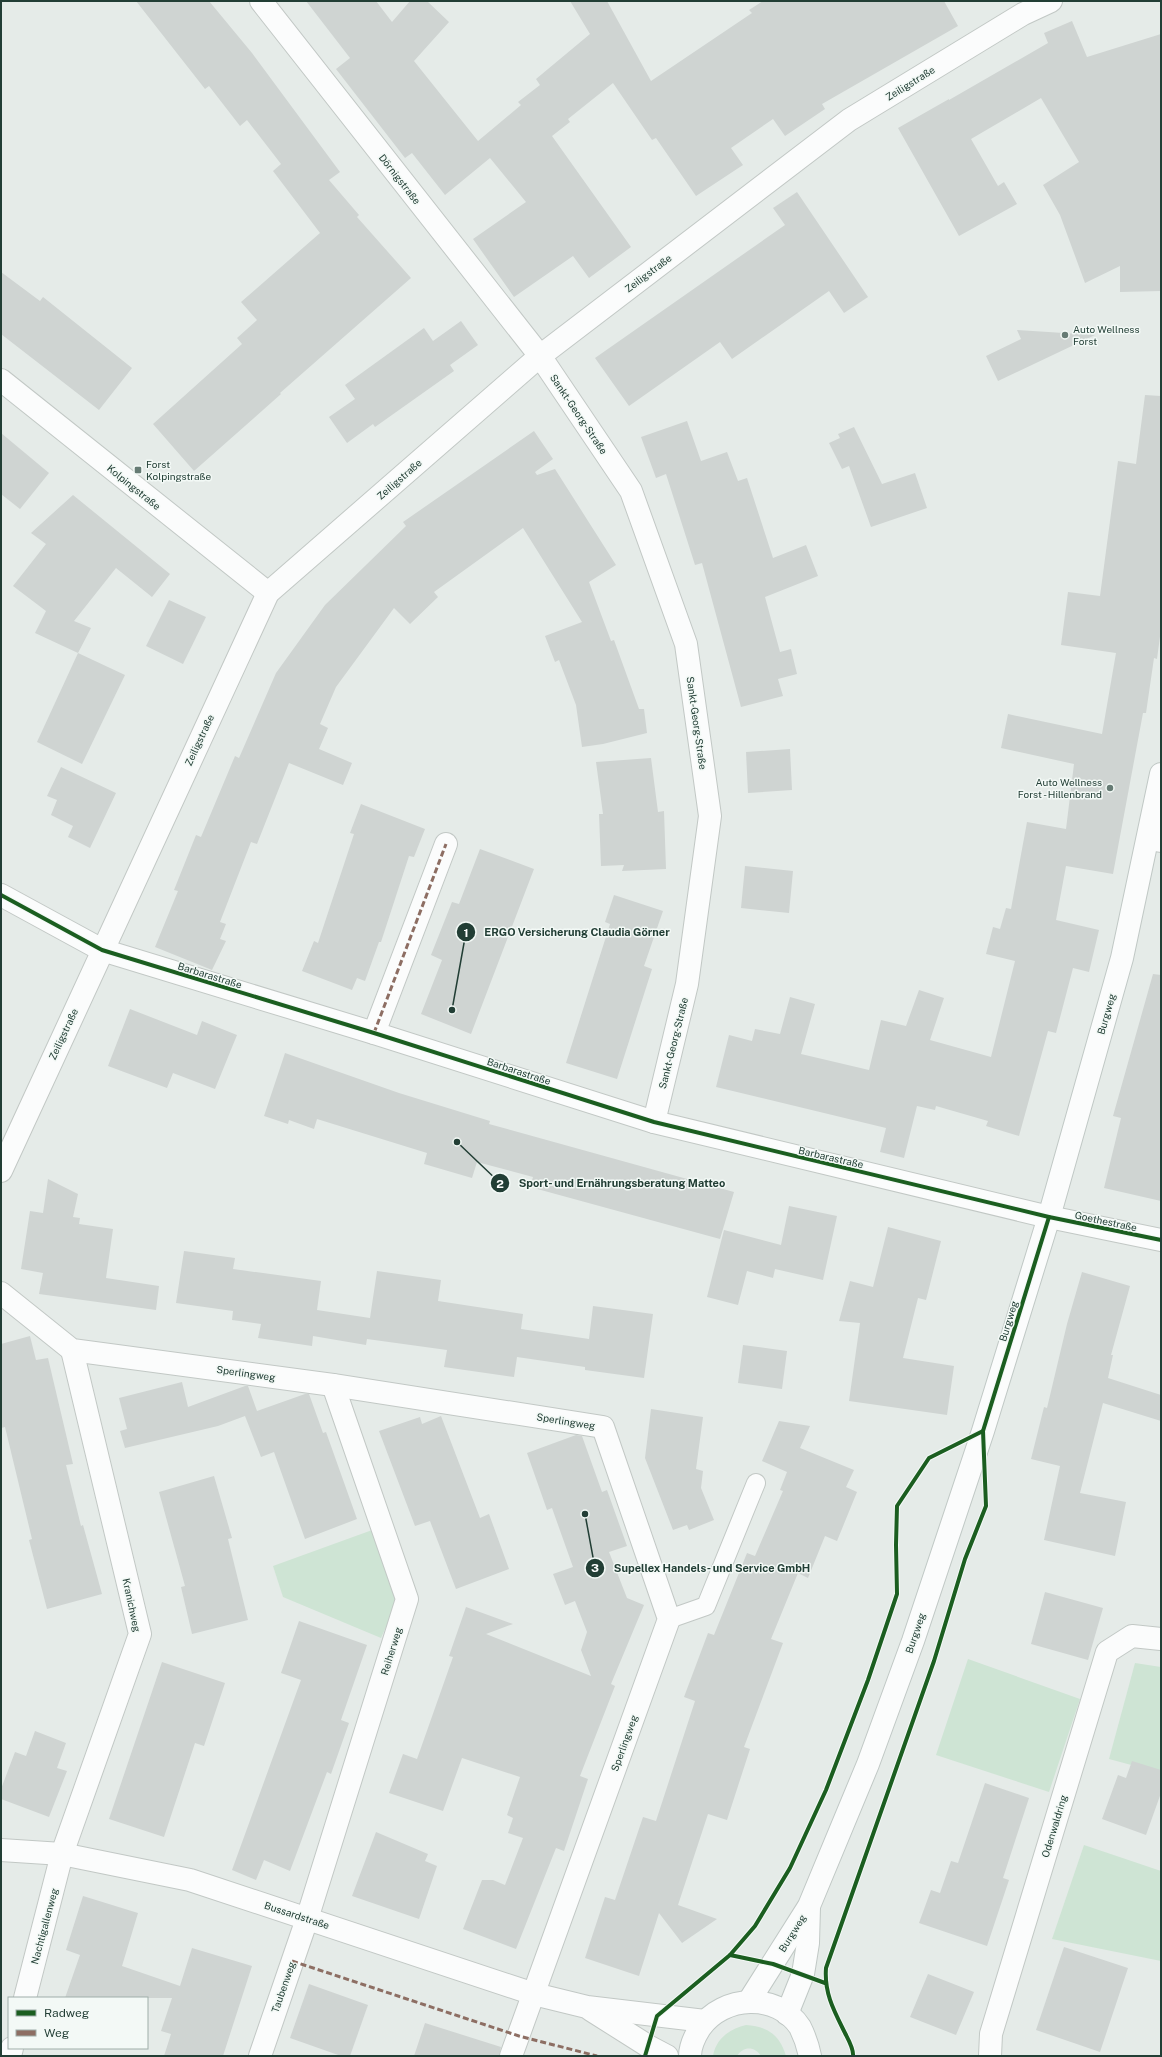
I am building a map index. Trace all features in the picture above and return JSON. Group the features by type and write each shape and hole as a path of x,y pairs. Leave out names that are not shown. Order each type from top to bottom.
{"street":[{"name":"Dörnigstraße","path":"261,1 540,356"},
{"name":"Zeiligstraße","path":"1,1171 268,593 540,356 849,120 1023,14 1051,1"},
{"name":"Sankt-Georg-Straße","path":"540,356 631,491 686,644 710,816 688,984 654,1122"},
{"name":"Kolpingstraße","path":"1,380 268,593"},
{"name":"Burgweg","path":"749,2001 809,1906 868,1764 913,1640 983,1431 1049,1217 1155,840 1161,774"},
{"path":"374,1033 446,844"},
{"name":"Barbarastraße","path":"1,895 102,950 374,1033 654,1122 1049,1217"},
{"name":"Goethestraße","path":"1049,1217 1161,1240"},
{"path":"1,1293 72,1350"},
{"name":"Sperlingweg","path":"72,1350 333,1385 603,1427 669,1619 511,2056"},
{"name":"Kranichweg","path":"62,1854 140,1634 72,1350"},
{"name":"Reiherweg","path":"307,1919 407,1599 333,1385"},
{"name":"Odenwaldring","path":"990,2056 991,2034 1107,1652 1132,1636 1161,1639"},
{"name":"Bussardstraße","path":"1,1850 62,1854 190,1880 534,1994 587,2007 705,2021"},
{"name":"Nachtigallenweg","path":"25,1997 62,1854"},
{"name":"Burgweg","path":"788,2014 803,1974 808,1943 809,1906"},
{"name":"Taubenweg","path":"260,2056 307,1919"},
{"path":"690,2056 696,2034 705,2021 718,2010 733,2004 749,2001 770,2005 788,2014 799,2026 806,2040 810,2056"},
{"name":"Bussardstraße","path":"587,2007 648,2046 667,2056"}],"lane":[{"path":"669,1619 706,1606 756,1483"}],"green space":[{"path":"375,1529 398,1600 381,1638 283,1597 273,1566"},
{"path":"968,1659 1080,1699 1049,1792 936,1755"},
{"path":"1135,1663 1161,1667 1161,1773 1109,1759"},
{"path":"1084,1845 1161,1871 1161,1961 1052,1939"},
{"path":"746,2025 760,2027 772,2033 780,2042 786,2056 761,2056 756,2050 749,2048 742,2050 737,2056 713,2056 717,2044 725,2035"}],"building":[{"path":"136,1 209,1 252,53 340,172 329,180 359,215 357,217 411,278 194,471 153,424 242,344 237,338 257,320 241,302 320,233 273,171 281,164 247,120 240,126 209,86 205,89"},
{"path":"306,1 376,1 392,22 410,1 427,1 449,22 414,61 478,141 521,105 518,102 540,85 536,79 590,34 570,1 607,1 651,81 752,13 749,10 763,1 944,1 958,26 822,104 825,109 785,136 773,119 731,148 743,165 696,196 656,138 652,140 613,83 568,119 570,122 552,136 631,247 589,278 573,256 514,297 473,239 526,202 490,158 445,195 412,153 405,158 336,69 350,58"},
{"path":"1072,21 1087,57 1161,34 1161,291 1120,292 1120,266 1085,283 1060,215 1043,185 1079,162 1041,98 971,139 998,186 1004,182 1017,204 959,236 898,128 1048,43 1044,33"},
{"path":"797,192 868,297 844,313 829,291 732,359 720,342 629,406 595,358 785,225 773,208"},
{"path":"1,272 40,301 43,297 132,368 99,410 1,334"},
{"path":"461,321 478,345 450,365 454,371 375,427 373,424 347,443 329,417 355,399 345,385 424,328 433,341"},
{"path":"1017,330 1095,335 998,381 986,356 1021,339"},
{"path":"1145,395 1161,396 1161,629 1157,659 1154,658 1146,713 1143,713 1113,874 1066,866 1056,920 1099,930 1089,972 1073,968 1056,1033 1048,1031 1019,1136 986,1126 988,1121 936,1106 935,1110 917,1106 904,1158 880,1152 886,1128 716,1087 729,1035 752,1041 755,1029 780,1034 790,997 815,1004 801,1054 869,1070 881,1020 906,1026 919,990 944,998 930,1040 991,1057 1015,961 986,954 993,927 1000,929 1006,908 1011,909 1027,822 1066,829 1074,764 1001,748 1008,714 1102,734 1116,653 1061,645 1068,592 1100,596 1118,461 1136,464"},
{"path":"687,421 701,461 727,452 738,481 747,478 773,558 806,545 818,576 765,597 780,652 791,649 797,674 778,679 783,696 741,707 702,563 695,565 666,474 656,478 641,437"},
{"path":"854,427 882,484 915,473 927,508 871,527 849,466 842,469 829,443 840,438 838,434"},
{"path":"534,431 553,459 535,472 537,475 555,469 616,565 589,582 611,641 614,640 639,709 644,709 647,733 603,744 582,747 576,705 559,660 555,662 545,636 582,622 523,528 434,592 438,597 410,624 394,608 336,687 320,724 328,728 319,749 352,763 343,785 289,763 257,844 251,842 220,922 226,924 220,939 226,941 212,970 155,947 178,891 174,890 196,835 201,837 235,756 239,758 276,673 325,605 406,526 403,522"},
{"path":"1,433 49,473 20,509 1,494"},
{"path":"73,495 170,574 152,597 116,568 74,621 91,628 78,653 35,633 46,611 13,586 46,544 31,533"},
{"path":"169,600 206,617 183,664 146,646"},
{"path":"78,653 125,675 82,764 37,742"},
{"path":"790,749 792,790 748,793 746,752"},
{"path":"651,758 658,812 664,811 666,869 622,871 624,865 601,866 599,814 603,814 596,762"},
{"path":"61,767 116,793 90,848 68,837 73,826 51,815 57,800 47,796"},
{"path":"361,804 425,829 414,857 409,856 381,942 379,942 365,981 357,978 352,990 302,971 314,941 318,943 354,834 350,833"},
{"path":"480,849 534,869 471,1034 421,1014 442,960 431,955 452,902 459,904"},
{"path":"745,866 793,871 789,913 741,908"},
{"path":"614,895 663,911 644,966 652,969 617,1079 566,1063 610,924 605,922"},
{"path":"1153,974 1161,975 1161,1201 1104,1188 1121,1118 1113,1116"},
{"path":"130,1009 197,1035 202,1021 237,1035 215,1089 173,1073 167,1088 108,1066"},
{"path":"285,1053 399,1093 490,1121 489,1124 734,1192 720,1239 530,1187 533,1177 477,1162 472,1178 424,1164 427,1153 317,1119 314,1129 289,1120 288,1124 264,1116"},
{"path":"48,1179 78,1194 73,1217 80,1218 79,1224 113,1229 106,1278 159,1286 156,1310 39,1294 43,1273 21,1269 30,1211 43,1213"},
{"path":"789,1206 837,1216 823,1280 775,1269 773,1278 747,1271 738,1305 707,1297 724,1230 781,1245"},
{"path":"888,1227 941,1241 926,1300 918,1298 903,1358 954,1366 947,1415 849,1401 860,1323 839,1321 850,1281 873,1287"},
{"path":"184,1251 235,1258 233,1269 321,1281 317,1310 370,1318 377,1271 441,1280 438,1301 523,1314 521,1329 589,1339 593,1306 653,1314 644,1378 585,1370 585,1367 517,1357 514,1377 444,1367 447,1350 367,1339 366,1345 313,1336 312,1346 258,1338 261,1324 232,1320 233,1311 176,1303"},
{"path":"1082,1272 1130,1286 1111,1355 1113,1355 1108,1378 1161,1395 1161,1421 1103,1403 1080,1493 1126,1502 1115,1556 1044,1540 1060,1466 1031,1459 1044,1407 1047,1408 1067,1324"},
{"path":"30,1336 36,1360 48,1358 73,1464 66,1465 81,1526 83,1525 102,1594 47,1609 29,1540 32,1539 5,1427 1,1428 1,1344"},
{"path":"743,1345 787,1351 782,1389 738,1383"},
{"path":"182,1382 188,1407 245,1386 248,1386 257,1411 305,1394 309,1394 323,1433 326,1432 357,1519 305,1539 274,1452 261,1457 245,1416 218,1426 125,1448 120,1431 127,1429 119,1398"},
{"path":"651,1409 703,1417 696,1469 703,1471 701,1488 714,1520 689,1530 687,1525 673,1530 645,1458"},
{"path":"441,1416 480,1518 489,1514 509,1569 456,1589 430,1521 415,1526 379,1431 420,1417 422,1424"},
{"path":"779,1421 810,1426 800,1448 854,1470 846,1487 857,1492 837,1541 825,1536 808,1578 798,1573 771,1639 783,1643 744,1747 750,1749 727,1820 708,1814 678,1905 717,1919 682,1943 659,1913 639,1976 585,1958 605,1897 615,1900 643,1817 656,1821 695,1701 684,1697 708,1633 714,1635 747,1553 755,1556 783,1491 780,1490 787,1472 762,1461"},
{"path":"576,1435 582,1436 602,1492 607,1490 627,1546 609,1552 627,1598 644,1605 611,1684 615,1686 580,1776 588,1779 564,1851 556,1848 516,1949 463,1929 482,1880 493,1880 505,1885 523,1838 508,1833 513,1818 507,1815 520,1777 462,1758 443,1811 389,1793 403,1754 417,1759 453,1657 449,1656 466,1607 513,1624 486,1634 591,1676 581,1650 587,1632 575,1601 565,1605 553,1574 573,1567 552,1508 547,1510 527,1453"},
{"path":"214,1476 232,1538 228,1539 248,1620 192,1634 181,1587 185,1586 159,1492"},
{"path":"1045,1592 1103,1608 1088,1660 1031,1644"},
{"path":"299,1621 367,1645 341,1720 349,1723 331,1774 327,1772 290,1871 264,1860 256,1880 232,1870 301,1680 281,1673"},
{"path":"162,1662 225,1683 204,1746 195,1743 164,1837 109,1819"},
{"path":"35,1731 66,1743 57,1768 67,1771 49,1817 1,1799 1,1789 15,1752 26,1756"},
{"path":"1132,1761 1161,1770 1161,1793 1146,1835 1102,1819 1118,1775 1126,1778"},
{"path":"985,1783 1029,1798 1003,1878 1009,1880 987,1946 919,1923 931,1890 940,1893 951,1861 958,1863"},
{"path":"376,1832 428,1854 425,1861 437,1866 419,1919 352,1896"},
{"path":"83,1896 138,1913 122,1966 180,1986 192,1948 252,1966 223,2056 164,2056 171,2034 161,2031 172,1998 65,1997 80,1955 66,1950"},
{"path":"1064,1947 1128,1968 1100,2052 1036,2030"},
{"path":"928,1974 974,1992 956,2035 910,2017"},
{"path":"309,1984 368,2005 350,2056 341,2056 290,2038"},
{"path":"425,2023 501,2047 499,2056 414,2056"}],"marked path":[{"path":"374,1033 446,844"},
{"path":"292,1961 519,2036 597,2056"}],"cycle path":[{"path":"1,895 102,950 374,1033 654,1122 1049,1217 1161,1240"},
{"path":"853,2056 853,2050 828,1994 826,1968 934,1661 965,1559 986,1506 983,1431 1049,1217"},
{"path":"645,2056 657,2016 730,1955 755,1926 790,1868 826,1790 868,1680 897,1594 897,1506 929,1458 983,1431"},
{"path":"730,1955 773,1964 825,1983"}],"place":[{"name":"Auto Wellness Forst","path":"1065,335"},
{"name":"Forst Kolpingstraße","path":"138,470"},
{"name":"Auto Wellness Forst - Hillenbrand","path":"1110,788"},
{"name":"ERGO Versicherung Claudia Görner","path":"452,1010"},
{"name":"Sport- und Ernährungsberatung Matteo","path":"457,1142"},
{"name":"Supellex Handels- und Service GmbH","path":"585,1514"}]}
